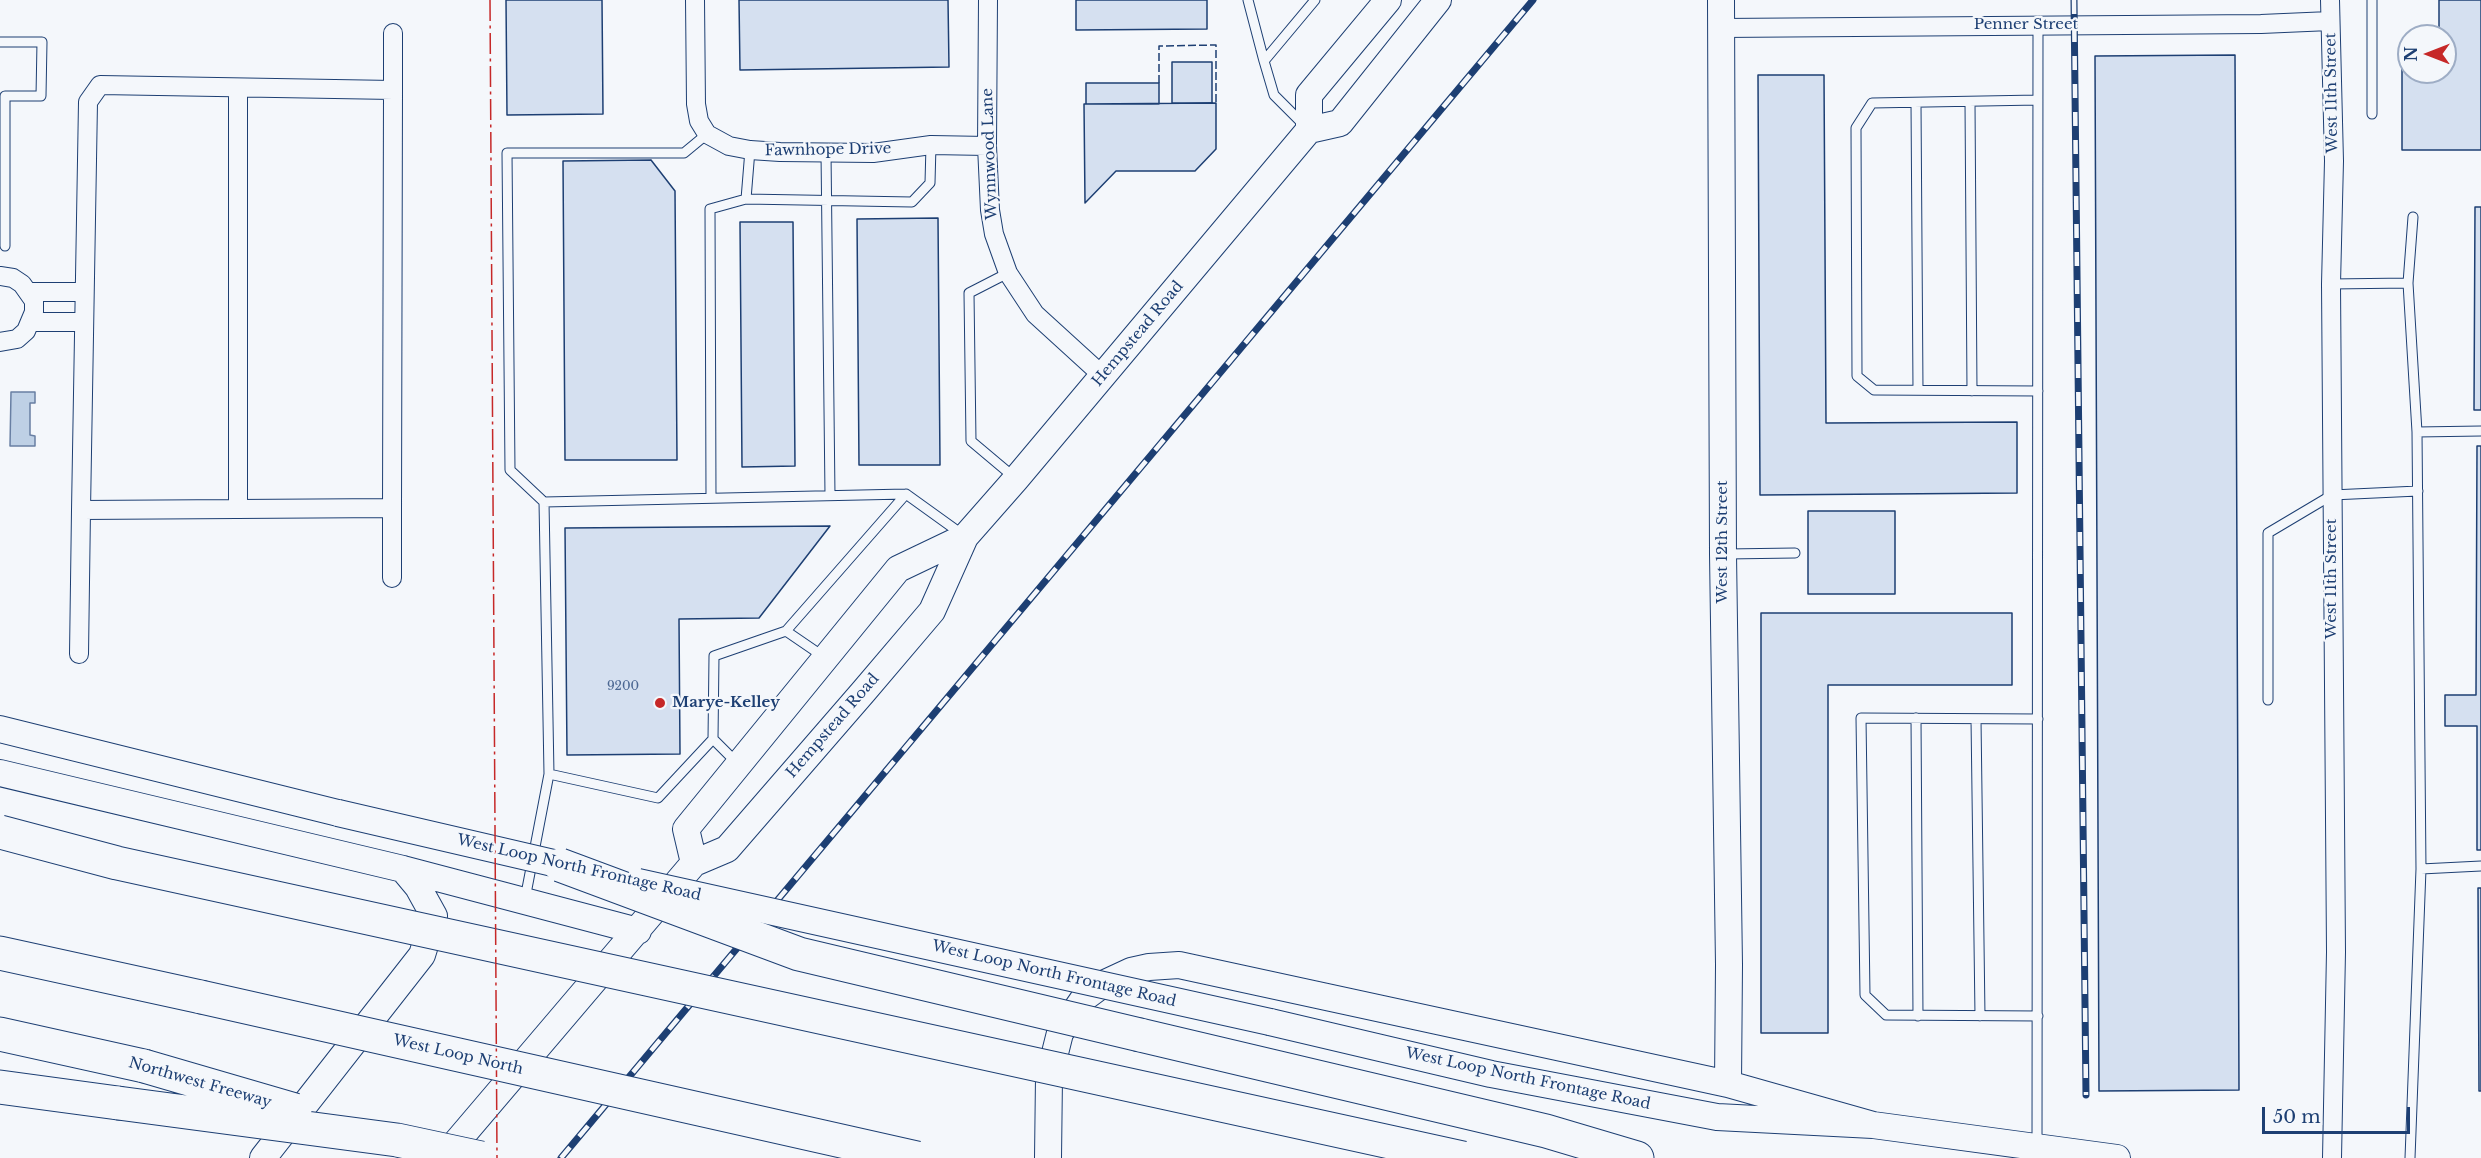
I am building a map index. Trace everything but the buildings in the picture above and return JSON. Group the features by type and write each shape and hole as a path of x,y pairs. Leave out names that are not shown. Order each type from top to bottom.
{"highway":[{"path":"0,832 152,871 1463,1158"},
{"path":"560,865 799,954 1546,1131 1637,1158"},
{"name":"West Loop North","path":"0,953 917,1158"},
{"name":"Northwest Freeway","path":"0,1034 144,1066 397,1140"},
{"path":"0,1087 397,1140 481,1158"}],"main road":[{"path":"1388,0 1309,95 1309,130 1340,123 1438,0"},
{"name":"West 12th Street","path":"1721,0 1728,1084"},
{"name":"Hempstead Road","path":"443,1158 694,863 727,849 932,611 965,537 1309,130"},
{"name":"Hempstead Road","path":"694,863 686,829 898,569 965,537"},
{"name":"West Loop North Frontage Road","path":"0,729 299,804 560,865 1270,1022 1491,1074 1717,1117 1873,1125 2118,1158"},
{"path":"0,773 403,869 638,931"},
{"path":"263,1158 422,955 434,916 418,887 403,869"},
{"path":"1048,1158 1049,1077 1059,1033 1084,998 1103,984 1131,971 1179,965 1479,1032 1728,1084 1873,1125"}],"street":[{"path":"695,0 696,104 699,121 707,134"},
{"name":"Wynnwood Lane","path":"988,0 987,146 990,210 994,234 1008,273 1035,314 1103,376"},
{"name":"West 11th Street","path":"2330,0 2334,161 2331,284 2336,952 2332,1158"},
{"name":"Penner Street","path":"1722,28 2261,24 2330,21"},
{"path":"392,578 393,33"},
{"path":"80,654 88,102 100,85 393,90"},
{"path":"238,88 238,509"},
{"name":"Fawnhope Drive","path":"707,134 729,146 750,150 873,153 931,145 987,146"},
{"path":"0,276 13,278 22,284 34,301 32,322 26,331 17,339 0,342"},
{"path":"29,292 84,292"},
{"path":"32,322 84,322"},
{"path":"81,510 392,508"}],"lane":[{"path":"1248,0 1274,95 1309,130"},
{"path":"1264,61 1315,0"},
{"path":"2372,0 2372,114"},
{"path":"2037,1148 2038,25"},
{"path":"0,42 42,42 42,96 3,96 5,246"},
{"path":"2038,100 1872,103 1856,128 1857,376 1874,390 2038,391"},
{"path":"1916,102 1918,390"},
{"path":"1970,102 1972,391"},
{"path":"707,134 684,153 507,153 510,470 544,502 906,494 965,537"},
{"path":"711,497 710,209 746,200 912,202 930,183 931,145"},
{"path":"746,200 750,150"},
{"path":"826,153 830,495"},
{"path":"2410,1158 2421,869 2417,432 2408,283 2413,217"},
{"path":"1008,273 969,293 971,441 1016,479"},
{"path":"2331,284 2408,283"},
{"path":"2417,432 2481,431"},
{"path":"2268,700 2268,533 2332,495 2418,491"},
{"path":"549,774 658,798 713,740 714,656 786,631 906,494"},
{"path":"524,901 549,774 544,502"},
{"path":"1723,554 1795,553"},
{"path":"786,631 826,658"},
{"path":"2038,719 1861,718 1865,995 1887,1015 2038,1016"},
{"path":"1916,718 1918,1016"},
{"path":"1976,719 1980,1016"},
{"path":"713,740 739,765"},
{"path":"2421,869 2481,866"}],"water":[{"path":"11,392 35,392 35,403 30,403 30,435 35,436 35,446 10,446"}],"railway":[{"path":"561,1158 1533,0"},
{"path":"2074,0 2086,1095"}],"fence":[{"path":"1159,83 1159,46 1216,45 1216,103"}],"power":[{"path":"490,0 497,1158"}],"place":[{"name":"Marye-Kelley","path":"660,703"}]}
